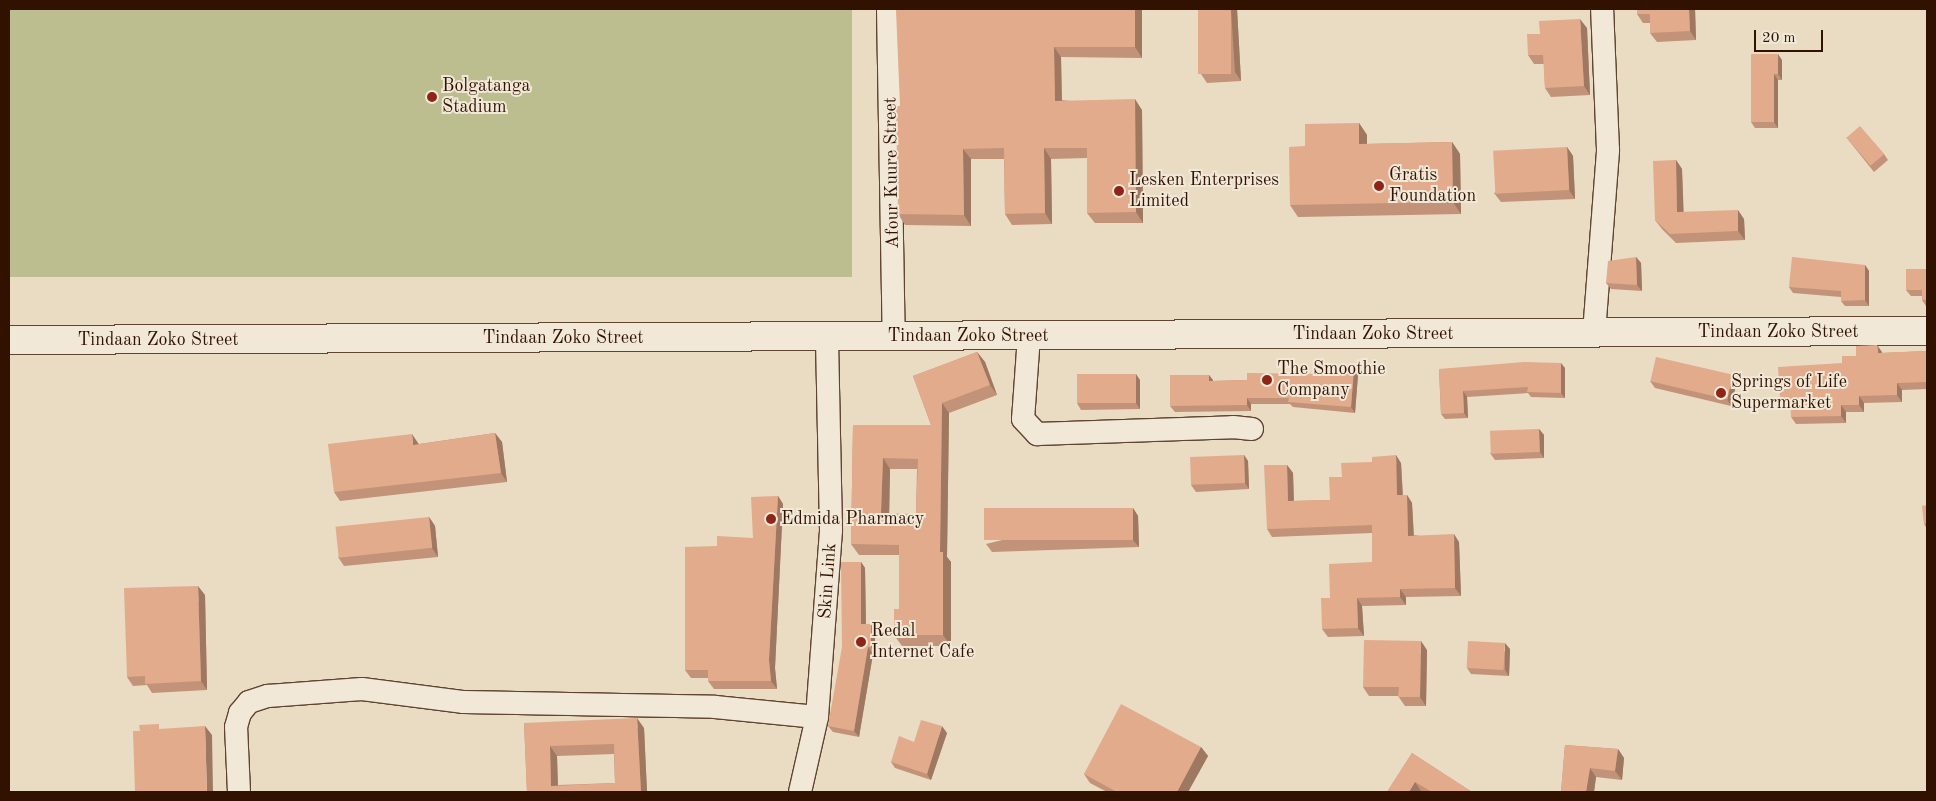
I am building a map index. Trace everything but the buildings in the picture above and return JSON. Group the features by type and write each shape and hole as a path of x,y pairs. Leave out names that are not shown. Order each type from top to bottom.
{"main road":[{"name":"Tindaan Zoko Street","path":"9,340 1927,331"}],"street":[{"name":"Afour Kuure Street","path":"888,9 894,337"},
{"path":"1594,333 1608,150 1602,9"},
{"path":"1030,336 1023,419 1037,434 1233,427 1252,429"},
{"name":"Skin Link","path":"800,792 818,717 831,530 827,337"},
{"path":"239,792 236,727 240,713 249,702 268,696 362,689 464,702 715,707 818,717"}],"green space":[{"name":"Bolgatanga Stadium","path":"9,9 852,9 852,277 9,277"}],"place":[{"name":"Bolgatanga Stadium","path":"432,97"},
{"name":"Gratis Foundation","path":"1379,186"},
{"name":"Lesken Enterprises Limited","path":"1119,191"},
{"name":"The Smoothie Company","path":"1267,380"},
{"name":"Springs of Life Supermarket","path":"1721,393"},
{"name":"Edmida Pharmacy","path":"771,519"},
{"name":"Redal Internet Cafe","path":"861,642"}]}
